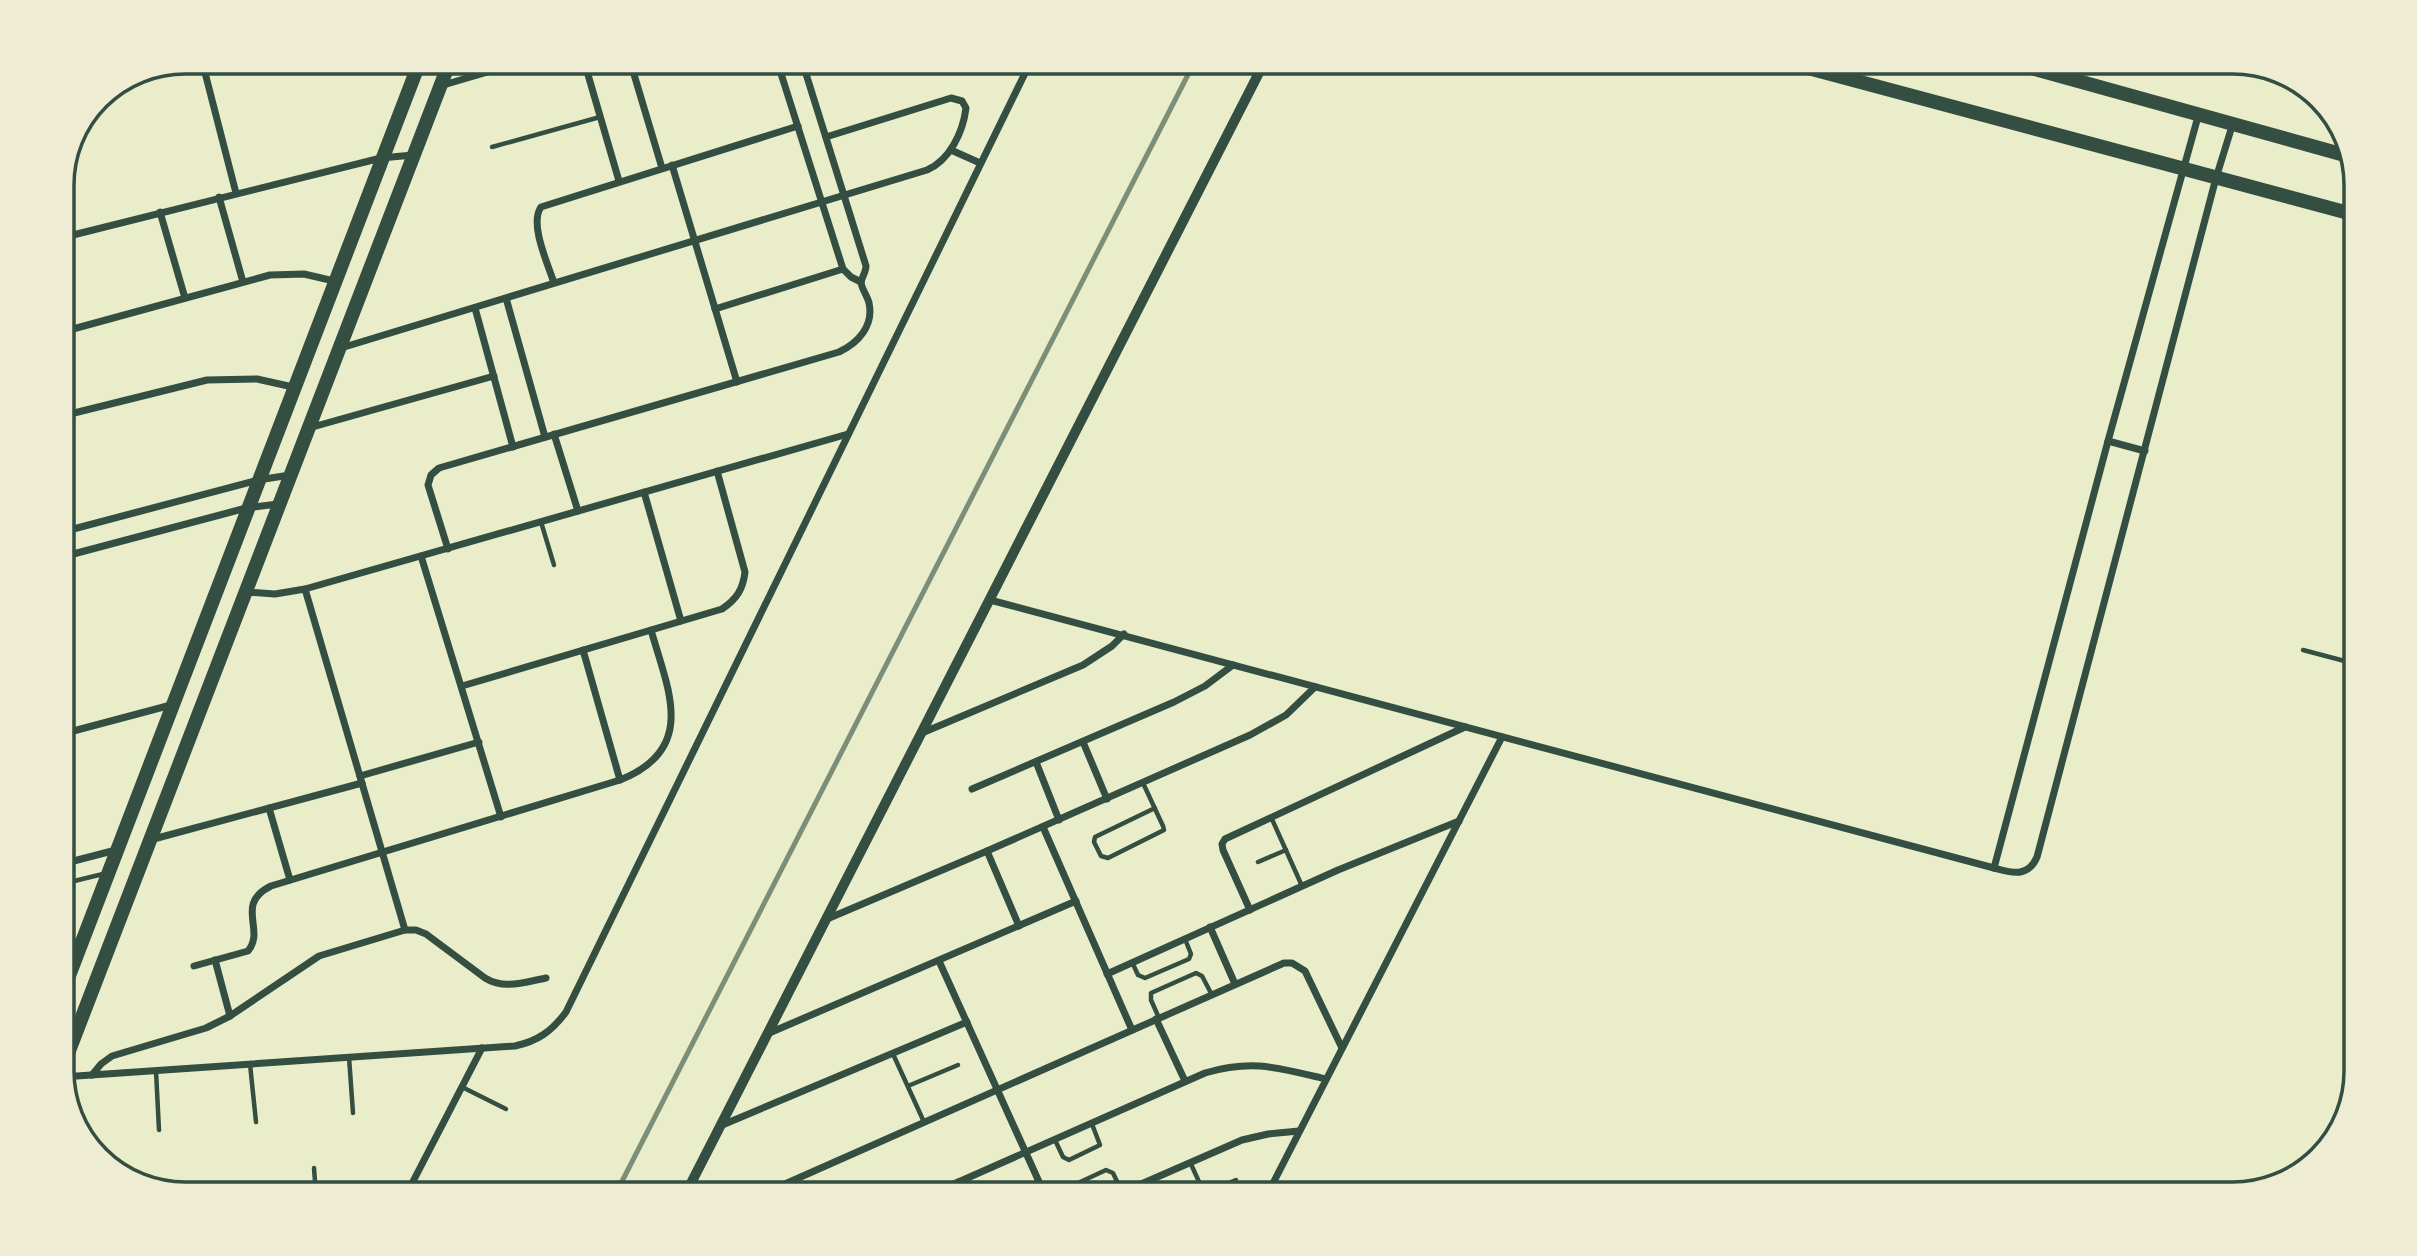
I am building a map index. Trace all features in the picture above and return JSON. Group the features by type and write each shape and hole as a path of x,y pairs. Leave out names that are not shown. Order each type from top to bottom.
{"main road":[{"path":"74,953 117,850 415,74"},
{"path":"74,1038 445,74"},
{"path":"1831,74 2343,212"},
{"path":"2054,74 2339,153"}],"street":[{"path":"205,74 236,193"},
{"path":"440,87 482,74"},
{"path":"588,74 619,181"},
{"path":"634,74 662,169"},
{"path":"781,74 844,268 851,277 862,282"},
{"path":"448,549 429,491 431,475 439,468 850,347 866,329 870,305 862,282 866,266 806,74"},
{"path":"74,1076 515,1046 539,1038 549,1031 566,1012 1025,74"},
{"path":"692,1182 1258,74"},
{"path":"340,349 934,167 951,150 966,111 962,101 955,98 826,137"},
{"path":"1994,868 2199,113"},
{"path":"990,600 1994,868 2017,874 2024,872 2036,857 2216,178 2233,123"},
{"path":"554,283 536,226 537,213 547,204 798,126"},
{"path":"951,150 981,163"},
{"path":"74,235 381,158 412,155"},
{"path":"672,165 737,382"},
{"path":"219,197 243,282"},
{"path":"160,212 185,298"},
{"path":"715,309 844,268"},
{"path":"74,328 243,282 282,274 304,274 334,281"},
{"path":"506,298 545,437"},
{"path":"475,308 513,447"},
{"path":"309,428 494,376"},
{"path":"74,413 215,379 257,379 293,387"},
{"path":"245,592 275,594 305,589 848,434"},
{"path":"554,435 578,511"},
{"path":"2108,441 2145,451"},
{"path":"462,686 722,609 732,603 744,584 743,561 717,471"},
{"path":"74,529 258,480 291,475"},
{"path":"644,492 681,621"},
{"path":"74,553 246,508 279,504"},
{"path":"421,556 502,817"},
{"path":"305,589 405,930"},
{"path":"194,966 243,953 251,947 254,938 251,915 254,901 264,890 620,780 640,771 656,757 667,738 673,718 672,704 651,630"},
{"path":"921,733 1083,665 1124,635"},
{"path":"583,650 620,780"},
{"path":"972,789 1190,694 1233,665"},
{"path":"826,919 1043,827 1269,726 1286,715 1315,687"},
{"path":"74,731 172,705"},
{"path":"1250,910 1223,850 1222,844 1231,834 1465,727"},
{"path":"1274,1182 1502,737"},
{"path":"150,840 269,808 479,742"},
{"path":"1083,742 1107,799"},
{"path":"1035,762 1059,820"},
{"path":"269,808 290,880"},
{"path":"1107,974 1302,886 1459,821"},
{"path":"1043,827 1132,1030"},
{"path":"74,861 117,850"},
{"path":"987,851 1019,926"},
{"path":"767,1034 1076,901"},
{"path":"1210,927 1235,984"},
{"path":"92,1075 112,1056 194,1033 230,1016 319,956 405,930 426,934 495,984 508,985 546,978"},
{"path":"215,960 230,1016"},
{"path":"939,961 1039,1182"},
{"path":"789,1182 1284,963 1300,966 1305,971 1342,1048"},
{"path":"1158,1018 1185,1081"},
{"path":"720,1127 967,1022"},
{"path":"413,1182 482,1048"},
{"path":"958,1182 1185,1081 1224,1068 1266,1065 1326,1079"},
{"path":"1144,1182 1242,1140 1299,1131"}],"lane":[{"path":"492,147 600,117"},
{"path":"541,522 554,565"},
{"path":"2303,650 2344,661"},
{"path":"1143,783 1155,808 1163,826 1162,832 1108,858 1101,856 1094,842 1095,837 1155,808"},
{"path":"1270,816 1302,886"},
{"path":"1258,862 1286,850"},
{"path":"74,881 107,874"},
{"path":"1132,962 1138,975 1143,978 1189,959 1191,954 1185,939"},
{"path":"1158,1018 1151,993 1196,973 1202,976 1212,995"},
{"path":"893,1054 924,1122"},
{"path":"349,1057 353,1113"},
{"path":"250,1064 256,1122"},
{"path":"908,1086 958,1065"},
{"path":"156,1071 159,1130"},
{"path":"462,1087 506,1109"},
{"path":"1055,1139 1063,1157 1069,1160 1100,1145 1091,1123"},
{"path":"1190,1162 1199,1182"},
{"path":"314,1168 315,1182"},
{"path":"1079,1182 1106,1170 1113,1173 1116,1182"},
{"path":"1231,1182 1236,1180"}],"railway":[{"path":"622,1182 1188,74"}]}
